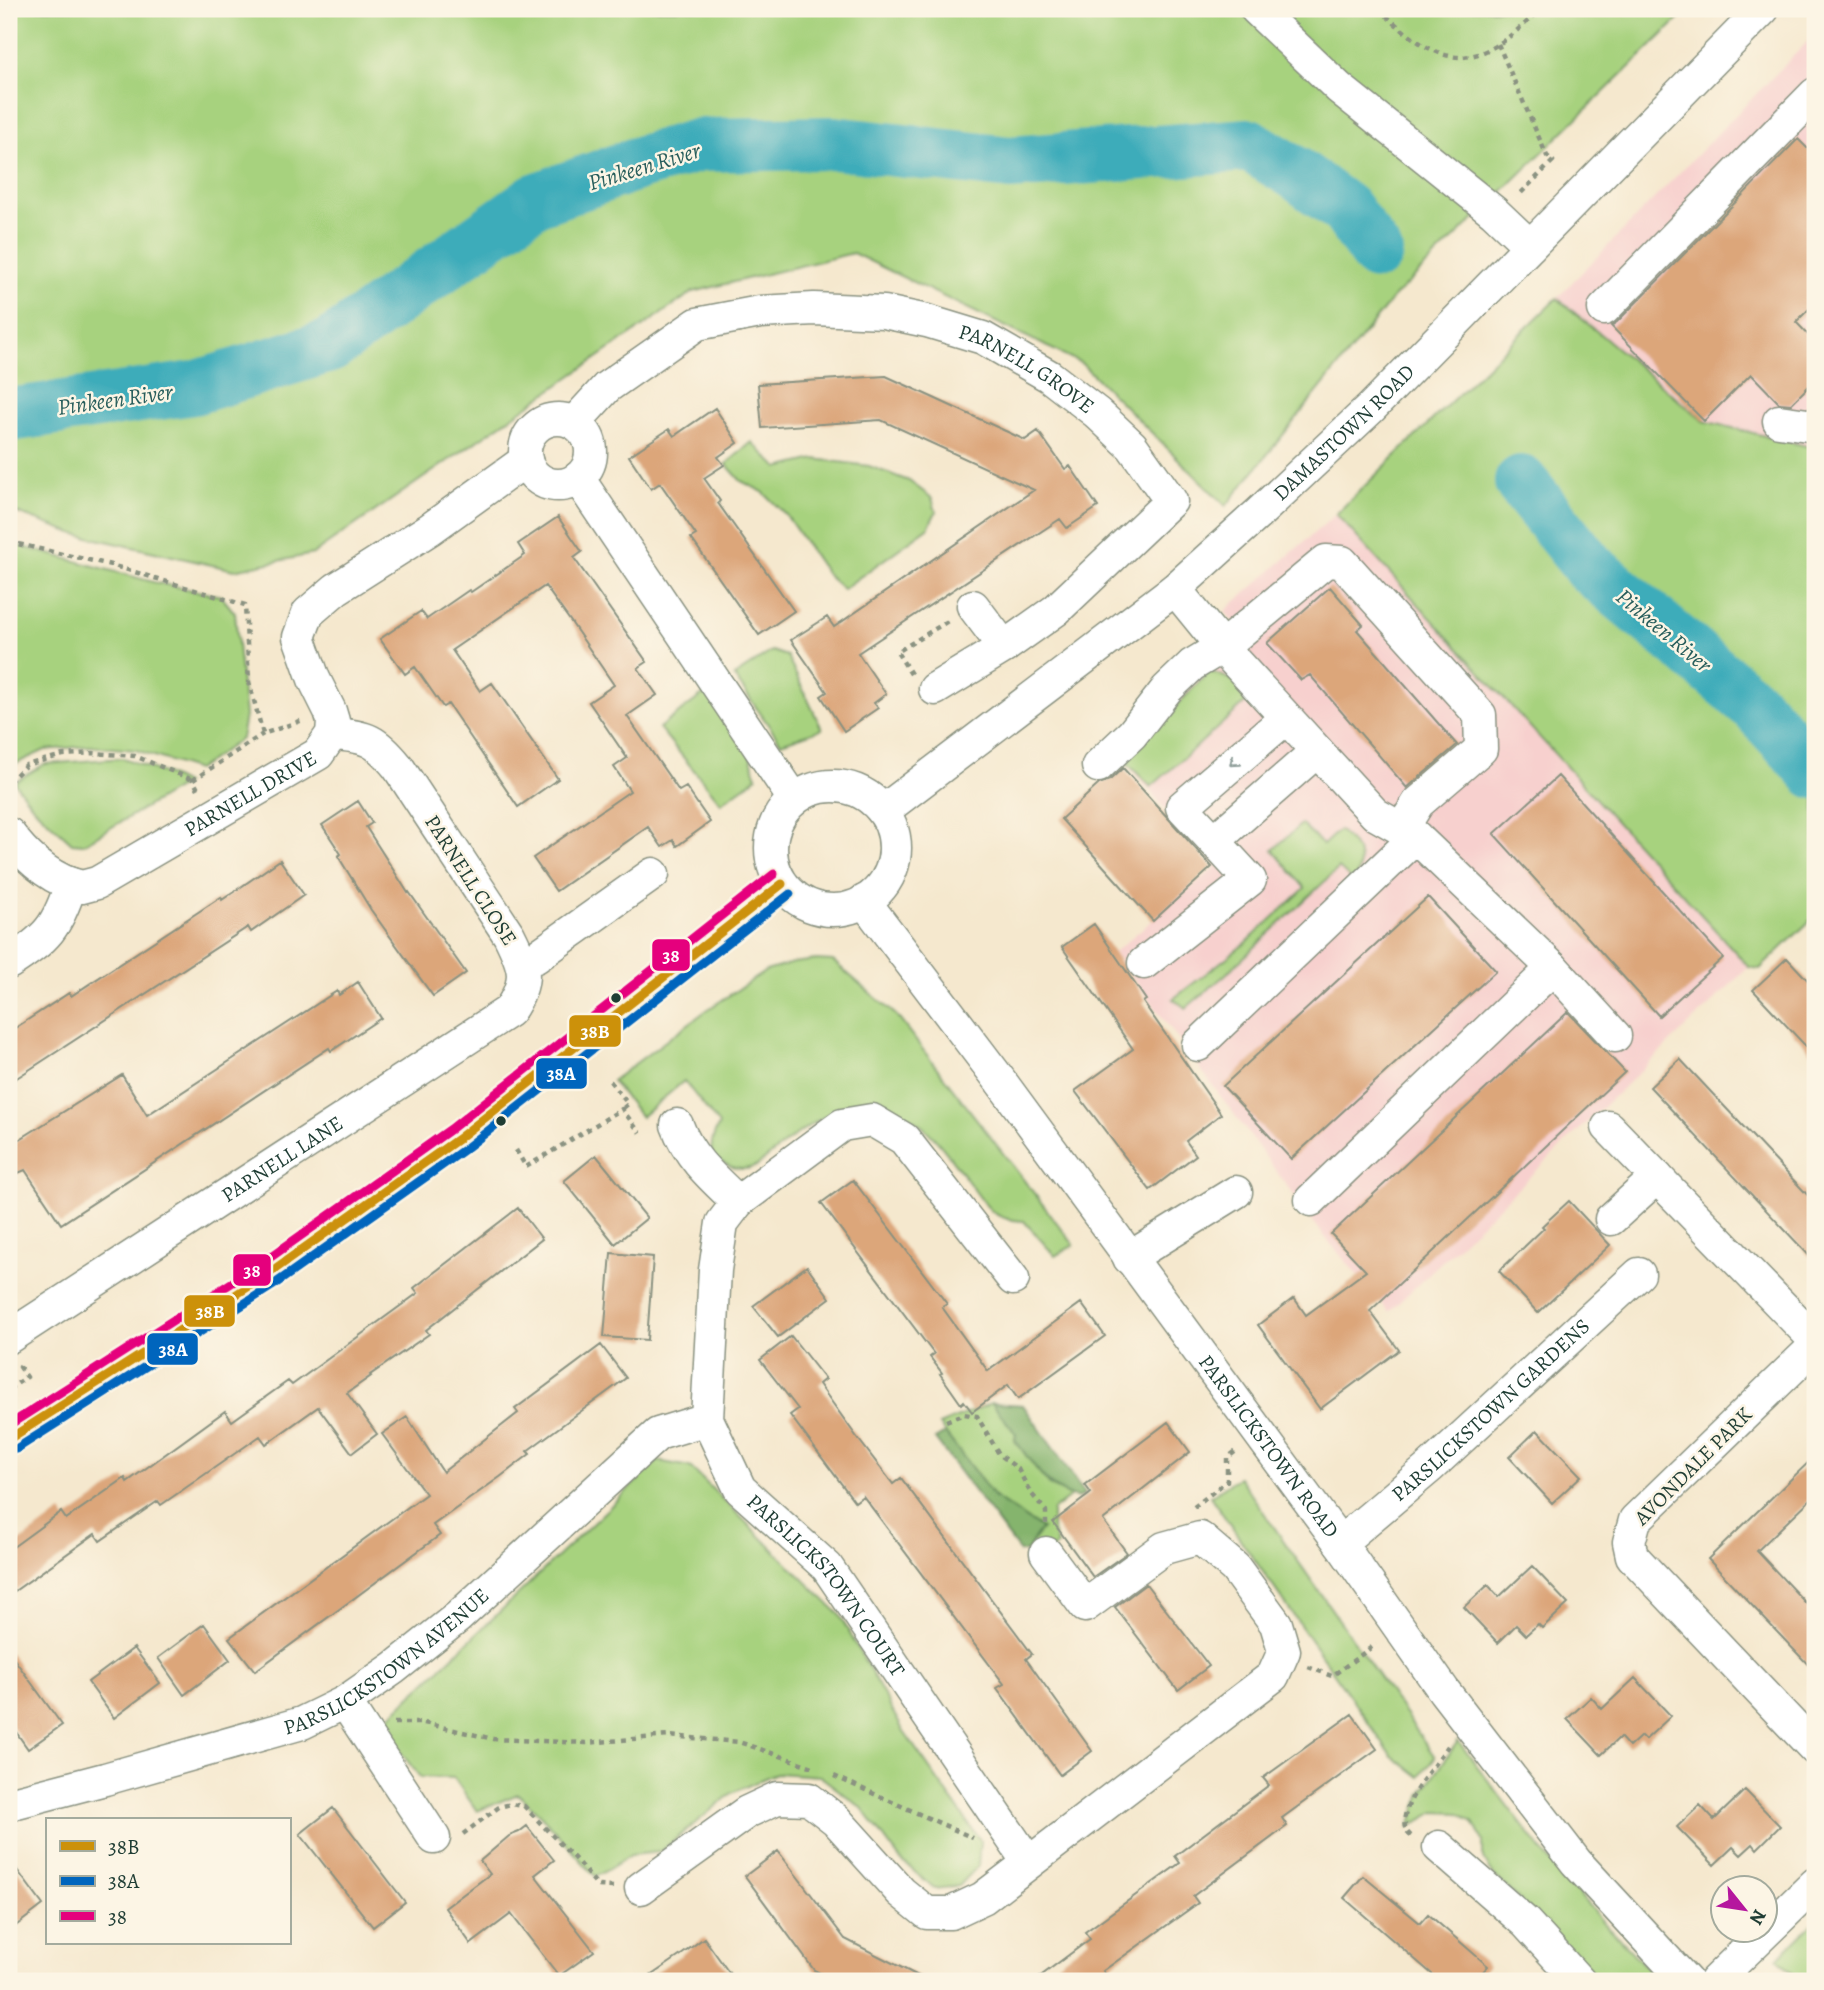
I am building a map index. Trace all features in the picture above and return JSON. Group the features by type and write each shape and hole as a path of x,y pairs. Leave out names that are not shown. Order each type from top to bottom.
{"street":[{"path":"1256,9 1339,88 1498,216 1530,246"},
{"name":"DAMASTOWN ROAD","path":"883,811 1175,589 1371,408 1763,9"},
{"path":"1604,309 1809,114"},
{"name":"PARNELL GROVE","path":"574,423 607,387 697,324 760,312 826,309 884,312 927,321 983,338 1049,376 1097,413 1132,446 1171,501 1056,610 1004,648 935,689"},
{"path":"552,419 564,419 574,423 582,430 590,449 585,470 578,478 558,485 547,483 530,470 526,460 525,449 533,430 552,419"},
{"path":"1779,421 1815,426"},
{"path":"331,723 299,637 307,612 335,589 430,529 526,460"},
{"path":"578,478 794,799"},
{"path":"1098,766 1132,734 1167,689 1192,665 1222,647 1326,561 1342,562 1480,715 1481,749 1418,803 1409,833 1198,1045"},
{"path":"1175,589 1222,647 1375,814 1409,833 1553,968 1615,1036"},
{"path":"973,607 1004,648"},
{"path":"1144,963 1250,880 1182,807 1286,718"},
{"name":"PARNELL DRIVE","path":"71,884 82,887 97,883 318,754 331,723"},
{"name":"PARNELL CLOSE","path":"331,723 382,747 509,935 522,961 536,957 653,874"},
{"path":"1214,841 1317,751"},
{"path":"841,786 865,794 883,811 894,835 894,861 883,884 864,901 842,909 819,909 798,900 782,884 772,862 771,839 778,817 794,799 816,787 841,786"},
{"path":"9,834 19,848 47,872 71,884 58,920 38,944 9,963"},
{"path":"9,1438 265,1276 450,1144 782,884"},
{"name":"PARSLICKSTOWN ROAD","path":"864,901 996,1075 1467,1720 1576,1862 1686,1981"},
{"name":"PARNELL LANE","path":"9,1337 509,1011 521,993 524,979 522,961"},
{"path":"1311,1200 1553,968"},
{"name":"PARSLICKSTOWN COURT","path":"1013,1279 904,1139 872,1120 842,1125 738,1202 722,1223 715,1270 707,1419 740,1489 827,1567 1028,1863"},
{"path":"677,1125 684,1144 696,1161 738,1202"},
{"path":"1608,1128 1815,1339"},
{"path":"1611,1219 1657,1177"},
{"path":"1129,1258 1236,1192"},
{"name":"PARSLICKSTOWN GARDENS","path":"1340,1543 1430,1468 1639,1274"},
{"name":"AVONDALE PARK","path":"1815,1346 1635,1520 1629,1542 1632,1556 1815,1748"},
{"name":"PARSLICKSTOWN AVENUE","path":"9,1804 302,1723 351,1713 394,1668 458,1616 658,1434 707,1419"},
{"path":"641,1888 747,1812 777,1798 809,1799 836,1820 901,1892 927,1913 951,1913 983,1898 1273,1676 1284,1651 1276,1625 1235,1568 1200,1538 1164,1548 1084,1606 1046,1553"},
{"path":"351,1713 434,1838"},
{"path":"1439,1847 1526,1923 1578,1981"},
{"path":"1715,1981 1815,1884"}],"path":[{"path":"1379,9 1406,35 1427,49 1444,57 1463,58 1499,44 1541,9"},
{"path":"1498,216 1553,161 1547,156 1499,44"},
{"path":"9,542 111,565 244,605 249,682 263,734"},
{"path":"935,689 909,673 897,652 973,607"},
{"path":"193,780 263,734 331,723"},
{"path":"9,782 26,765 63,755 93,753 135,756 193,780 212,817"},
{"path":"516,1150 526,1167 622,1109 628,1104 610,1081"},
{"path":"622,1109 640,1133"},
{"path":"946,1421 964,1414 977,1416 999,1454 1018,1469 1030,1492 1046,1511 1046,1553"},
{"path":"1200,1538 1183,1516 1227,1481 1227,1458 1259,1434"},
{"path":"1281,1658 1332,1675 1400,1628"},
{"path":"351,1713 424,1723 494,1740 586,1743 669,1736 739,1742 816,1769"},
{"path":"1439,1847 1408,1835 1403,1816 1410,1801 1467,1720"},
{"path":"827,1773 980,1841"},
{"path":"434,1838 443,1849 499,1807 511,1804 524,1806 598,1886 641,1888"}],"shaded area":[{"path":"1815,34 1815,453 1704,421 1557,298"},
{"path":"1336,514 1749,967 1389,1312 1324,1236 1114,952 1216,867 1121,758 1176,697 1245,639 1225,611"}],"green space":[{"path":"9,9 1689,9 1392,299 1226,506 1081,363 853,253 693,292 313,554 234,570 75,534 9,510"},
{"path":"1557,298 1704,421 1815,448 1815,916 1760,969 1749,967 1336,514"},
{"path":"752,442 778,468 815,459 869,466 909,481 932,498 936,512 928,528 843,589 828,576 786,515 763,492 741,481 726,464"},
{"path":"9,543 153,582 221,596 235,613 245,716 241,739 197,770 136,750 89,746 45,750 9,767"},
{"path":"772,651 787,656 822,729 781,743 734,676"},
{"path":"1209,671 1246,685 1252,697 1151,787 1125,761"},
{"path":"708,691 749,753 757,777 721,803 659,728"},
{"path":"123,758 185,784 83,844 72,843 35,809 14,782 45,764"},
{"path":"1301,824 1323,845 1339,830 1351,842 1360,859 1354,882 1339,868 1186,1008 1173,999 1247,942 1305,888 1273,850"},
{"path":"816,960 833,961 896,1015 1074,1245 1055,1256 1024,1221 1005,1218 992,1211 930,1133 914,1120 892,1109 871,1105 851,1107 831,1114 793,1137 758,1165 740,1169 712,1157 712,1141 719,1125 684,1081 641,1117 612,1081 707,1010 766,971"},
{"path":"992,1403 1016,1434 1015,1441 1050,1486 1071,1496 1052,1511 1052,1528 1057,1545 1035,1561 1027,1552 1042,1529 994,1497 939,1425"},
{"path":"992,1403 1023,1405 1085,1494 1079,1498 1068,1495 1050,1483 1015,1440 1016,1434"},
{"path":"945,1433 994,1497 1042,1529 1027,1552 1020,1552 935,1439"},
{"path":"658,1461 690,1467 839,1614 904,1732 980,1840 978,1866 959,1886 934,1889 899,1858 862,1808 820,1776 776,1773 732,1793 660,1852 631,1855 596,1877 518,1794 477,1811 454,1778 420,1777 388,1736 389,1717"},
{"path":"1239,1477 1435,1757 1420,1777 1391,1755 1210,1496"},
{"path":"1458,1741 1542,1851 1602,1921 1660,1981 1602,1981 1493,1874 1483,1859 1483,1841 1473,1822 1459,1813 1435,1812 1410,1826 1422,1793"},
{"path":"1815,1921 1815,1981 1792,1981 1796,1977 1778,1958"}],"building":[{"path":"1798,139 1815,156 1815,303 1796,322 1815,342 1815,380 1791,404 1779,403 1751,374 1704,421 1611,326"},
{"path":"886,376 1025,440 1038,431 1065,469 1070,466 1098,507 1067,528 1060,519 858,653 886,694 874,703 878,708 844,731 821,696 827,692 791,640 827,617 834,627 1034,490 881,420 762,428 758,384"},
{"path":"715,408 738,443 718,457 724,465 704,478 720,501 718,503 794,611 759,635 691,538 696,535 660,483 651,489 629,456 669,429 674,436"},
{"path":"558,517 582,552 574,558 647,662 638,668 657,695 627,716 679,791 686,787 710,822 677,846 673,840 662,847 648,827 556,891 533,858 630,791 614,767 627,758 589,702 614,685 571,622 545,586 452,650 480,691 492,683 558,779 518,807 448,704 443,707 415,667 405,674 380,639 421,611 427,619 525,555 518,544"},
{"path":"1330,587 1363,625 1357,630 1457,745 1407,788 1310,675 1301,680 1267,643"},
{"path":"1123,768 1212,867 1153,921 1061,819 1099,784 1110,780"},
{"path":"1558,776 1723,958 1659,1016 1494,834"},
{"path":"358,801 372,823 366,827 408,893 466,973 433,996 371,910 322,825"},
{"path":"280,860 304,895 251,932 248,927 9,1083 9,1032 69,993 71,996"},
{"path":"1428,897 1496,971 1291,1159 1223,1086"},
{"path":"1094,924 1146,1000 1143,1002 1221,1114 1186,1141 1196,1155 1150,1190 1075,1091 1133,1049 1062,947"},
{"path":"1787,958 1815,988 1815,1056 1753,990"},
{"path":"358,982 381,1018 331,1051 329,1048 61,1224 25,1170 16,1174 9,1162 9,1146 122,1075 147,1115 337,991 339,995"},
{"path":"1568,1012 1625,1072 1370,1311 1399,1350 1320,1409 1258,1325 1294,1298 1306,1315 1366,1271 1331,1234"},
{"path":"1680,1059 1815,1203 1815,1262 1650,1087"},
{"path":"596,1155 647,1218 615,1244 564,1181"},
{"path":"853,1180 947,1304 942,1307 988,1371 1081,1303 1105,1336 1018,1399 1008,1385 972,1412 964,1401 961,1404 930,1357 934,1354 821,1203"},
{"path":"1569,1201 1610,1245 1538,1313 1499,1271"},
{"path":"518,1208 542,1239 426,1330 429,1334 347,1393 377,1434 352,1453 318,1407 266,1444 260,1436 161,1505 158,1501 100,1541 95,1534 9,1595 9,1550 61,1512 66,1519 125,1478 127,1482 225,1411 232,1421 288,1381 292,1385 418,1293 414,1288"},
{"path":"611,1253 653,1257 647,1340 604,1337"},
{"path":"807,1266 830,1298 778,1337 753,1306"},
{"path":"791,1336 825,1379 819,1384 856,1436 893,1484 901,1478 1032,1654 1026,1659 1092,1751 1060,1775 997,1688 1004,1684 863,1496 855,1502 790,1415 798,1409 760,1360"},
{"path":"601,1345 626,1378 527,1451 530,1454 500,1477 433,1525 440,1535 255,1671 229,1638 426,1494 382,1434 407,1417 443,1472 518,1413 515,1409"},
{"path":"1168,1422 1190,1452 1103,1520 1127,1553 1093,1577 1053,1522 1091,1493 1085,1485"},
{"path":"1537,1430 1581,1476 1552,1503 1509,1457"},
{"path":"1815,1456 1815,1495 1757,1551 1815,1613 1815,1672 1708,1559"},
{"path":"1532,1566 1568,1604 1542,1628 1538,1624 1526,1635 1516,1625 1498,1643 1464,1607 1488,1585 1499,1597"},
{"path":"1146,1584 1209,1666 1178,1690 1115,1607"},
{"path":"204,1624 230,1660 184,1695 158,1658"},
{"path":"134,1648 160,1683 114,1718 88,1682"},
{"path":"9,1652 62,1725 28,1749 9,1722"},
{"path":"1635,1678 1671,1716 1645,1740 1641,1736 1629,1747 1620,1737 1601,1755 1567,1719 1591,1697 1602,1709"},
{"path":"1352,1714 1377,1749 1282,1818 1287,1826 1193,1896 1198,1903 1103,1971 1111,1981 1034,1981 1090,1939 1085,1932 1180,1863 1175,1856 1269,1785 1263,1778"},
{"path":"1745,1790 1780,1826 1757,1849 1753,1844 1741,1855 1733,1847 1714,1865 1677,1827 1700,1805 1714,1820"},
{"path":"333,1808 405,1902 373,1927 300,1834"},
{"path":"527,1826 554,1860 535,1875 594,1951 559,1976 511,1914 471,1944 445,1908 490,1874 480,1861 509,1836"},
{"path":"778,1851 845,1939 928,1981 836,1981 814,1970 745,1876"},
{"path":"9,1859 43,1905 9,1931"},
{"path":"1363,1876 1420,1923 1428,1914 1488,1966 1475,1981 1440,1981 1344,1898"},
{"path":"704,1938 735,1981 643,1981 681,1955"}],"waterway":[{"name":"Pinkeen River","path":"9,415 194,388 330,346 535,200 642,162 700,145 834,143 1010,163 1249,145 1297,174 1346,210 1376,253"},
{"name":"Pinkeen River","path":"1521,482 1590,568 1754,705 1815,772"}],"transit line":[{"name":"38","path":"9,1425 258,1266 451,1129 774,874"},
{"name":"38B","path":"9,1439 265,1276 458,1139 782,884"},
{"name":"38A","path":"16,1449 272,1286 465,1149 790,894"}]}
